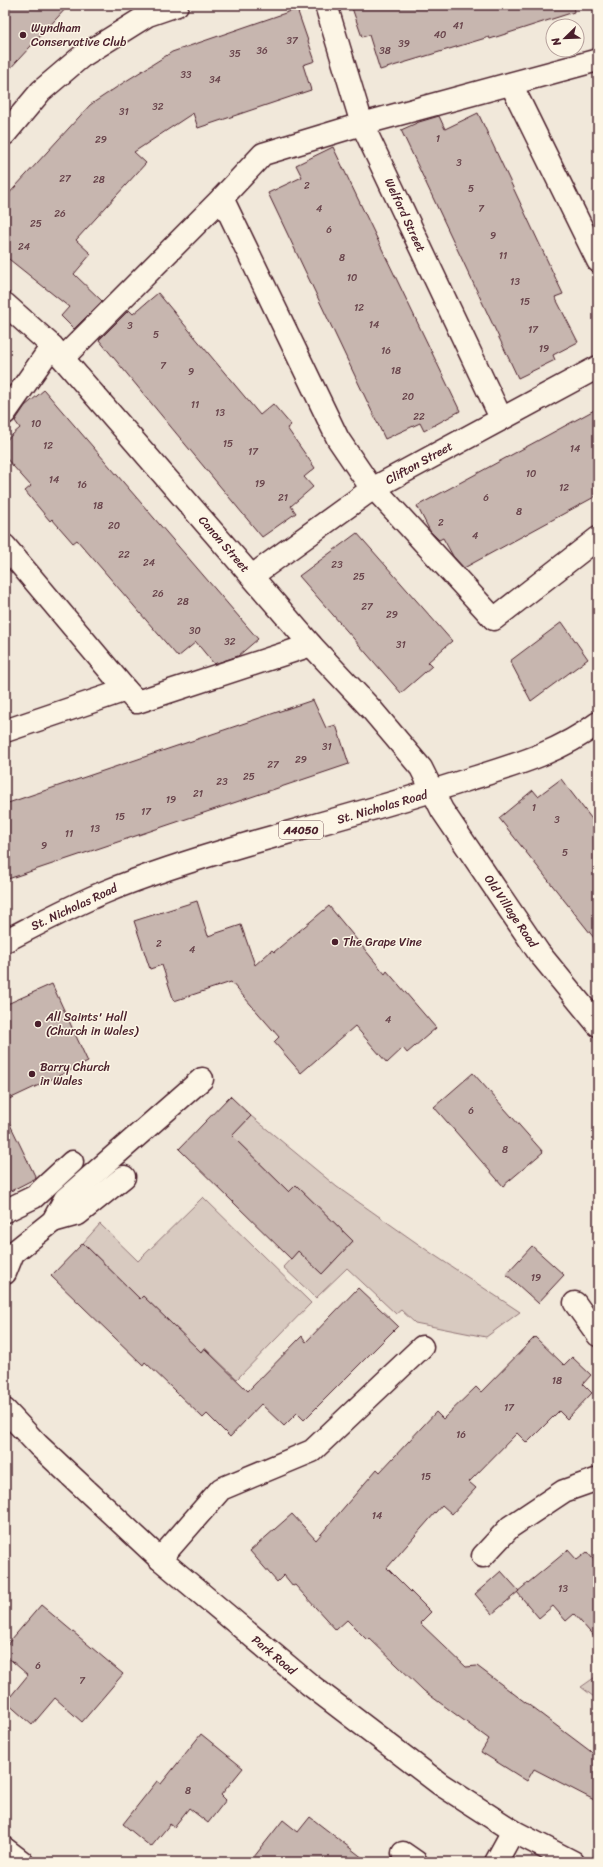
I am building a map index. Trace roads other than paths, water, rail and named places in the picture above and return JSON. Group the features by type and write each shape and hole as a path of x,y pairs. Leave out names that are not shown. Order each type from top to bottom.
{"street":[{"path":"5,134 41,91 81,57 148,15 177,5"},
{"name":"Welford Street","path":"326,5 362,124 501,418"},
{"path":"5,413 58,352 222,198 263,154 362,124 598,60"},
{"path":"511,84 598,261"},
{"path":"222,198 338,439 373,488 494,620 598,538"},
{"name":"Canon Street","path":"5,304 58,352 311,645 372,710 421,768 433,792"},
{"name":"Clifton Street","path":"252,576 373,488 598,367"},
{"path":"5,546 137,702 311,645"},
{"path":"5,731 126,690"},
{"name":"St. Nicholas Road","path":"5,941 104,892 145,877 246,845 375,810 514,765 554,750 581,737 598,723"},
{"name":"Old Village Road","path":"433,792 442,810 539,953 598,1025"},
{"path":"5,1273 13,1253 53,1221 66,1199 202,1079"},
{"path":"5,1211 34,1197 72,1162"},
{"path":"53,1221 78,1214 124,1176"},
{"path":"574,1303 598,1335"},
{"path":"160,1559 221,1489 312,1451 422,1347"},
{"name":"Park Road","path":"5,1411 38,1445 160,1559 309,1684 440,1784 513,1831 573,1862"},
{"path":"483,1556 510,1528 564,1491 598,1479"},
{"path":"496,1862 513,1831"},
{"path":"5,1849 22,1862"}],"place":[{"name":"Wyndham Conservative Club","path":"23,35"},
{"name":"The Grape Vine","path":"335,942"},
{"name":"All Saints' Hall (Church in Wales)","path":"38,1024"},
{"name":"Barry Church in Wales","path":"32,1074"}]}
